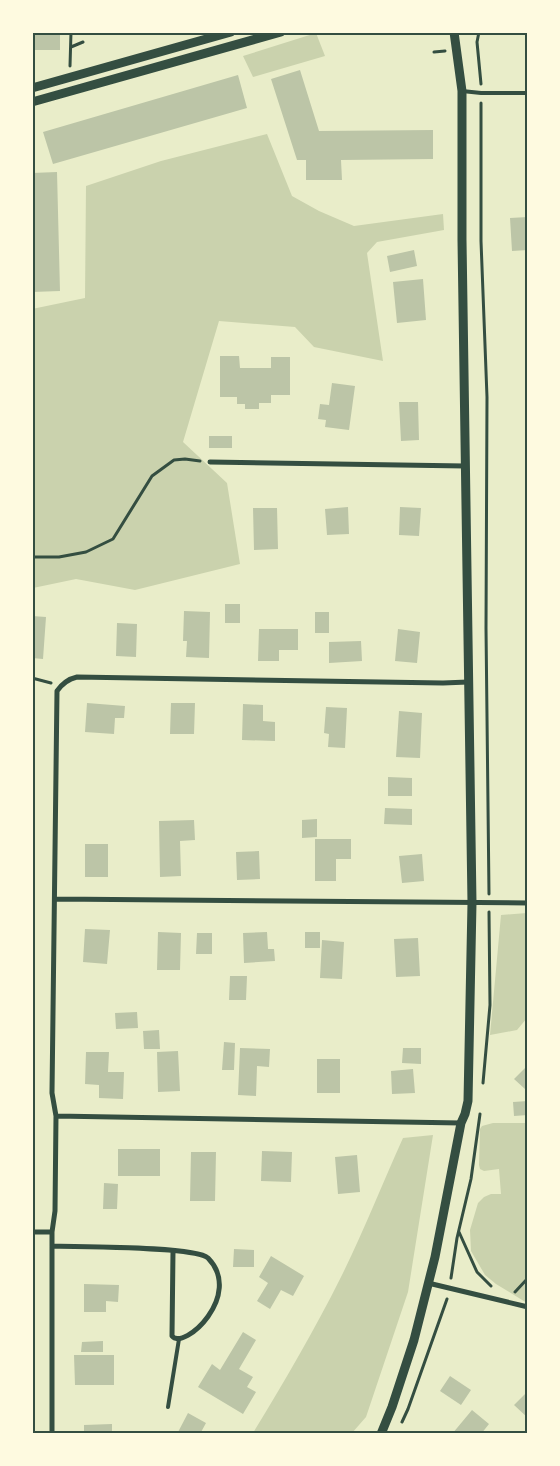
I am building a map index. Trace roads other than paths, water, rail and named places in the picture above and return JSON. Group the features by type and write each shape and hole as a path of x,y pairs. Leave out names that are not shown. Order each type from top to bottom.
{"street":[{"path":"32,88 231,32"},
{"path":"32,102 281,32"},
{"path":"381,1434 414,1340 435,1257 461,1123 468,1101 472,903 461,187 462,90 454,32"},
{"path":"210,462 465,466"},
{"path":"52,1434 52,1232 55,1211 56,1116 52,1093 57,710 58,691 61,685 69,679 77,677 468,682"},
{"path":"56,899 528,903"},
{"path":"56,1116 461,1123"},
{"path":"32,1232 52,1232"},
{"path":"52,1246 173,1251 204,1255 217,1271 220,1279 219,1295 198,1327 189,1335 179,1340 172,1336 173,1251"},
{"path":"428,1283 528,1307"}],"lane":[{"path":"462,90 481,93 528,93"},
{"path":"168,1407 179,1340"}]}
